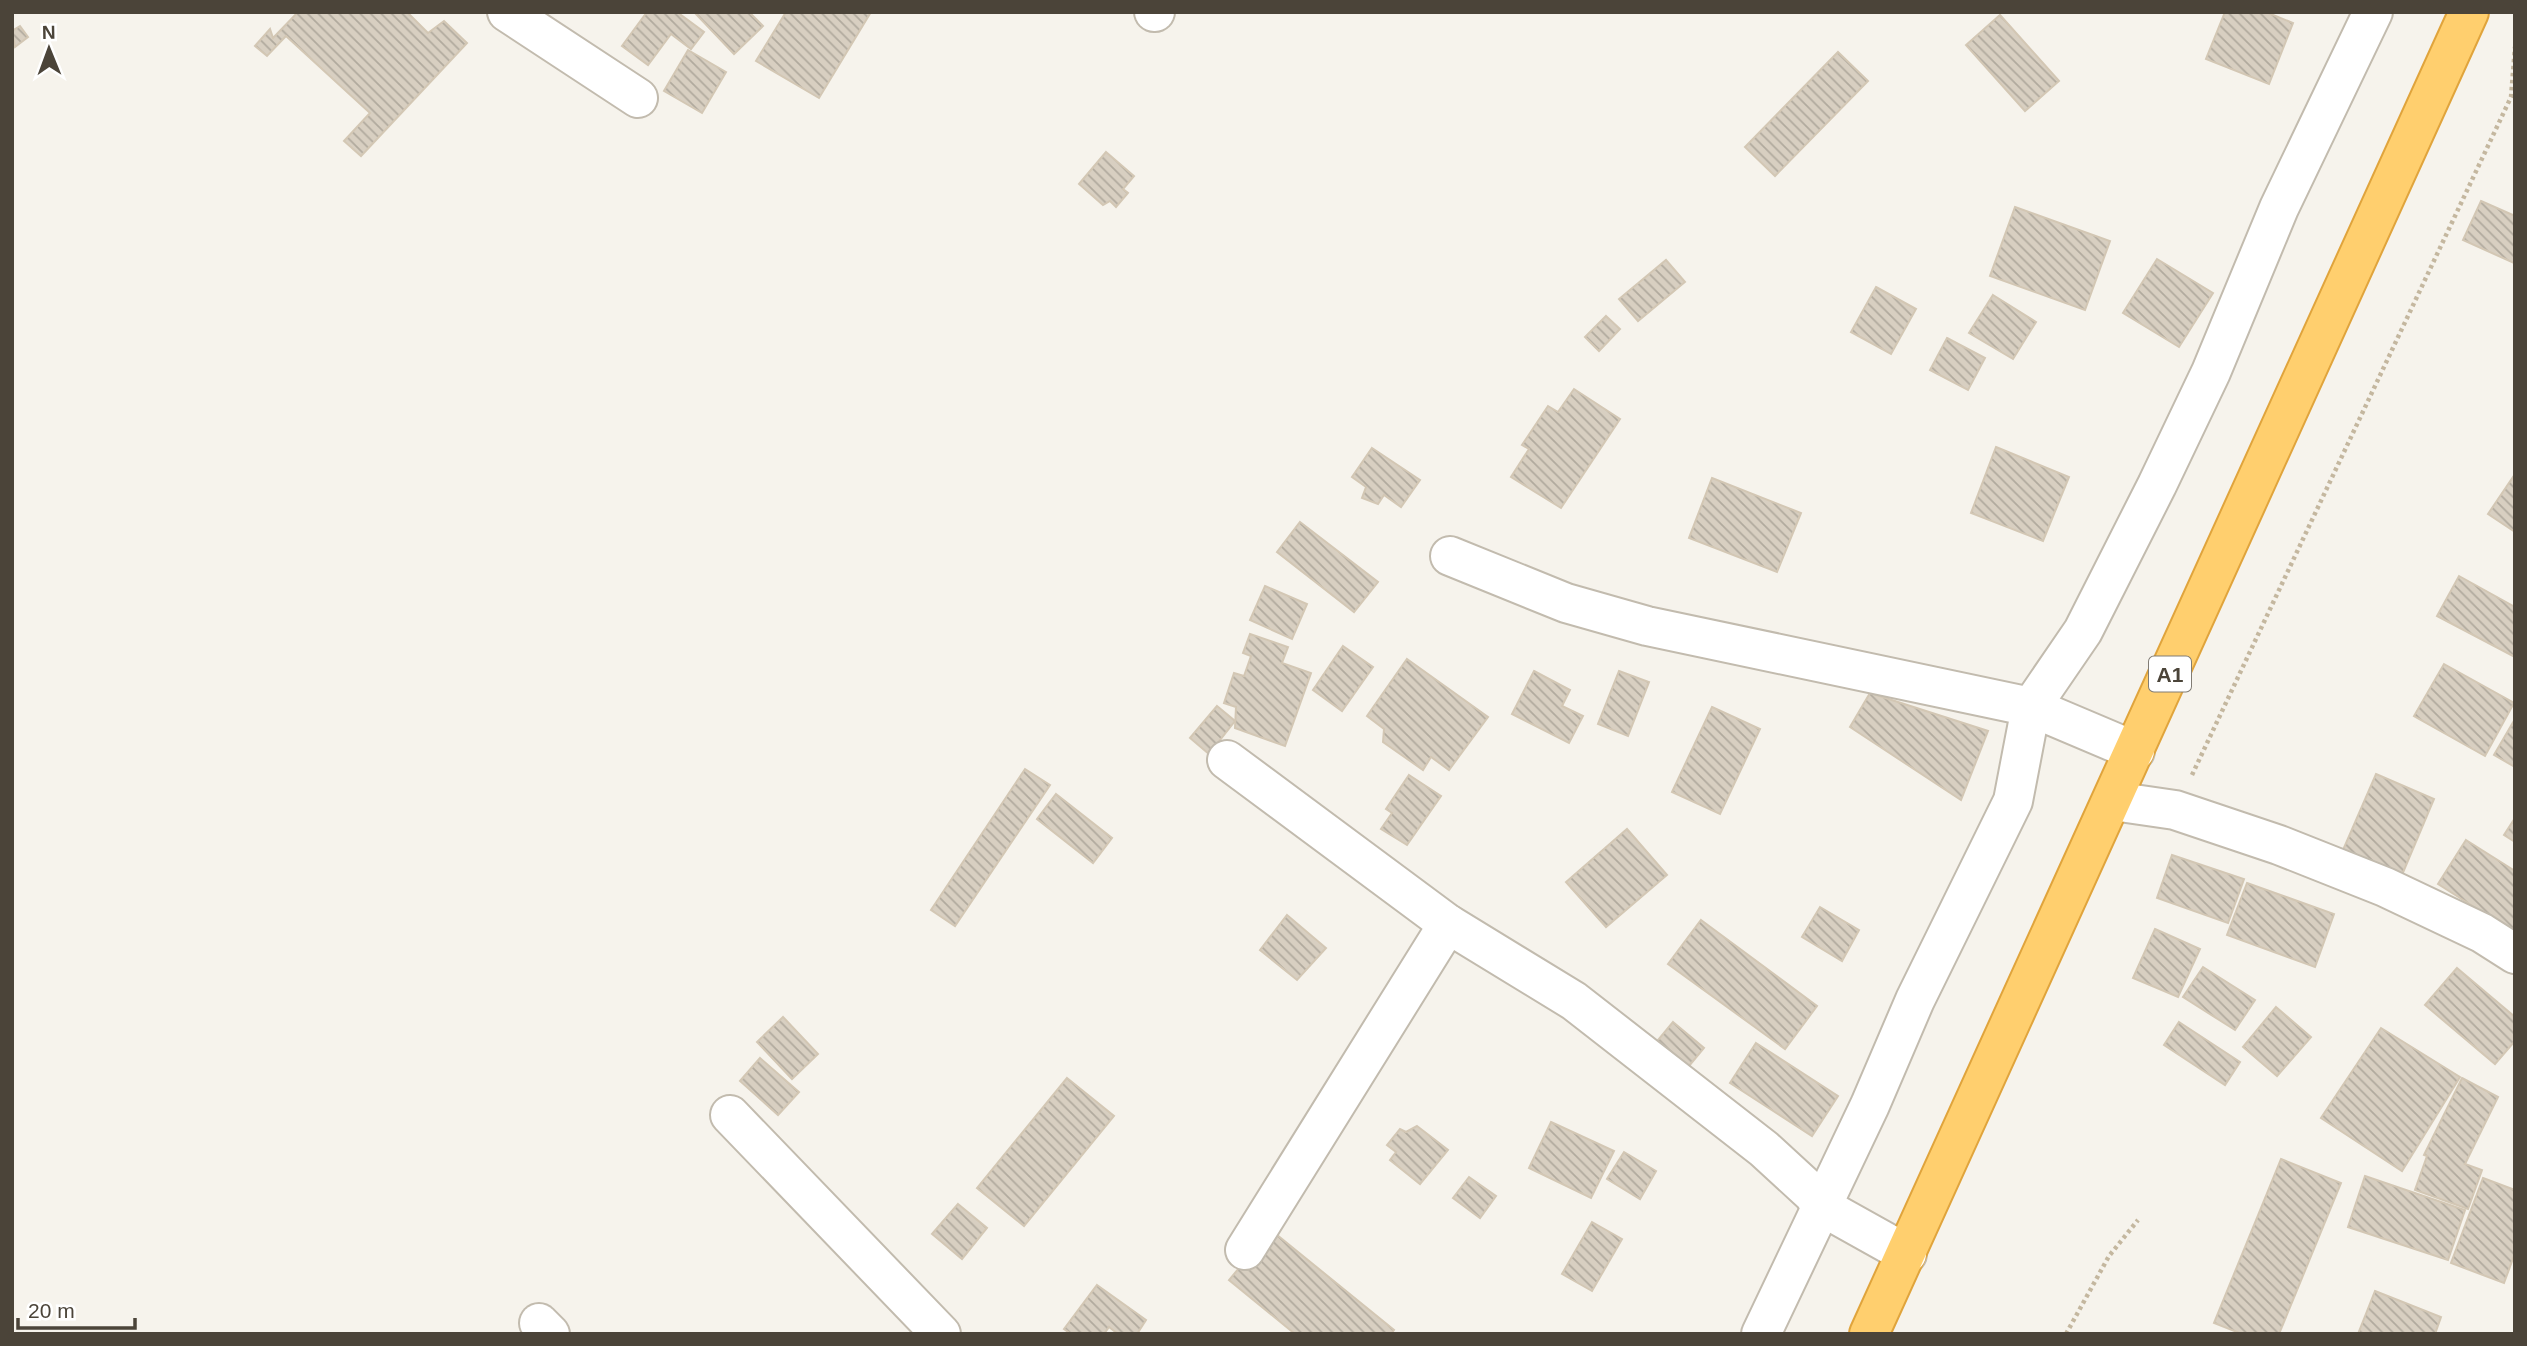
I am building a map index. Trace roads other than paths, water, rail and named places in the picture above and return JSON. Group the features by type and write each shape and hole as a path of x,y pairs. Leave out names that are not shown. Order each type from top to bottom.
{"highway":[{"name":"A1","path":"1868,1334 2113,801 2469,12"}],"street":[{"path":"507,12 638,98"},
{"path":"1761,1334 1870,1105 1915,1000 2013,801 2031,707 2082,631 2157,485 2211,372 2279,208 2373,12"},
{"path":"1450,556 1566,603 1647,626 2031,707 2135,751"},
{"path":"1227,760 1448,924 1574,1001 1764,1149 1821,1206 1907,1254"},
{"path":"2113,801 2175,810 2279,845 2385,887 2482,933 2515,954"},
{"path":"1244,1250 1448,924"},
{"path":"730,1115 941,1334"}]}
